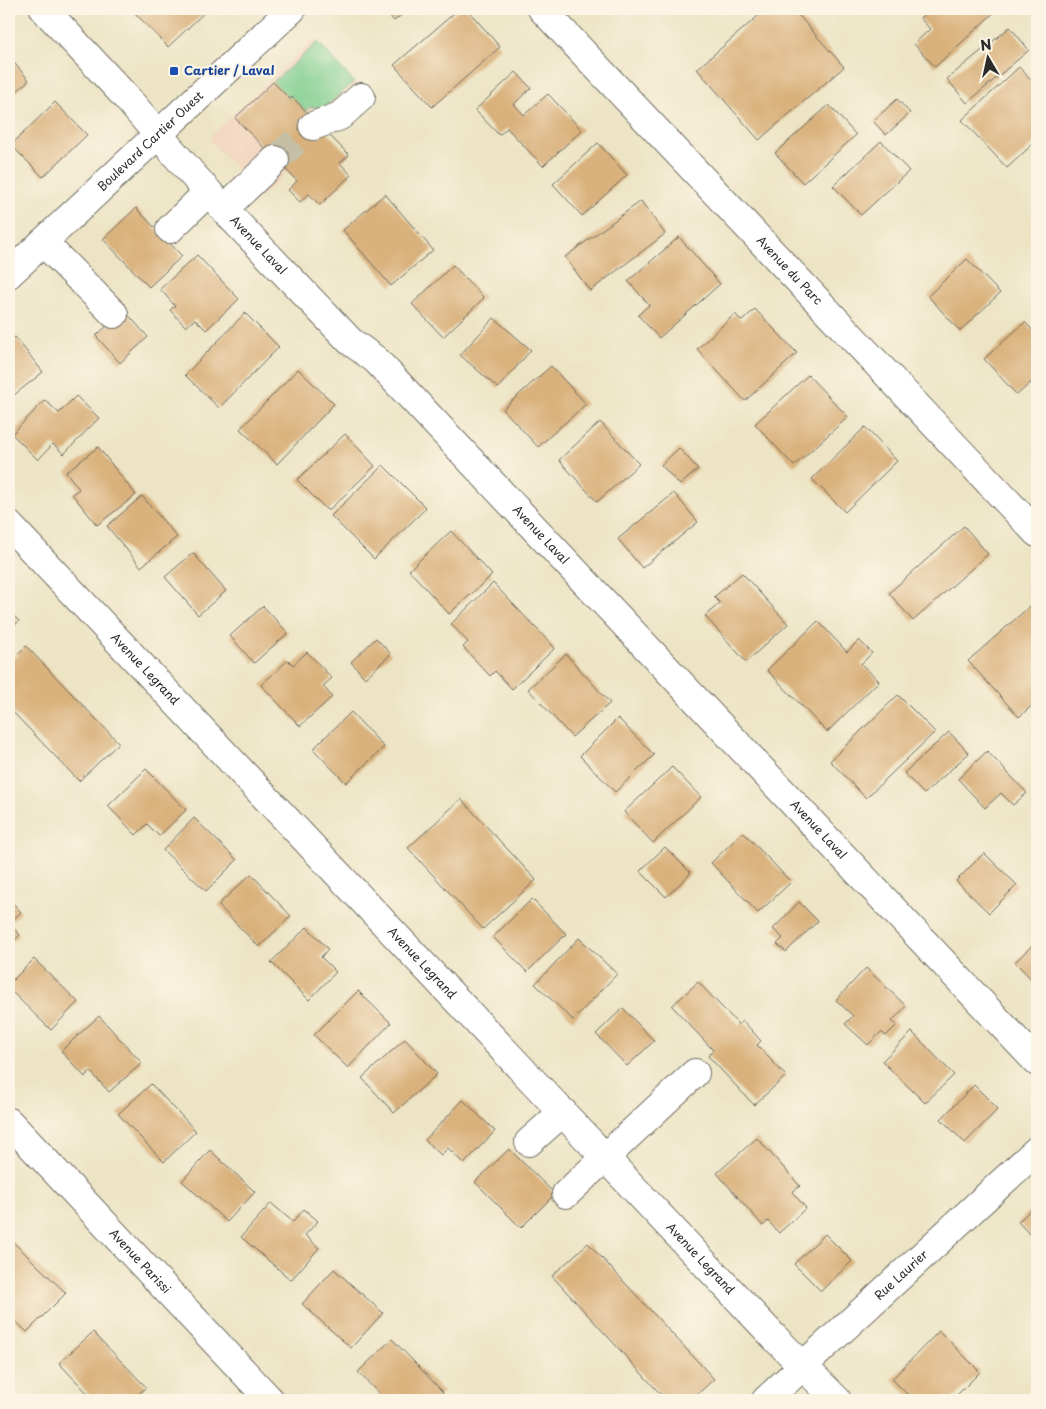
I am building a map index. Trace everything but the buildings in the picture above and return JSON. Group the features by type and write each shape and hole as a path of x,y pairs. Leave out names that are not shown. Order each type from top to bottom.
{"street":[{"name":"Avenue Laval","path":"44,9 125,96 158,136 216,200 350,341 376,360 1037,1062"},
{"name":"Boulevard Cartier Ouest","path":"9,274 292,9"},
{"name":"Avenue du Parc","path":"542,9 1037,533"},
{"path":"313,126 340,116 360,97"},
{"path":"170,229 275,160"},
{"path":"43,242 114,314"},
{"name":"Avenue Legrand","path":"9,525 775,1338 837,1400"},
{"path":"566,1194 695,1074"},
{"path":"529,1142 562,1112"},
{"name":"Avenue Parissi","path":"9,1122 270,1400"},
{"name":"Rue Laurier","path":"766,1400 1037,1150"}],"shaded area":[{"path":"314,38 366,95 262,196 213,144 211,140 212,135"}],"green space":[{"path":"318,42 354,82 324,108 310,107 306,111 292,97 290,99 273,82"}],"tunnel":[{"path":"275,160 313,126"}],"place":[{"name":"Cartier / Laval","path":"174,71"}]}
